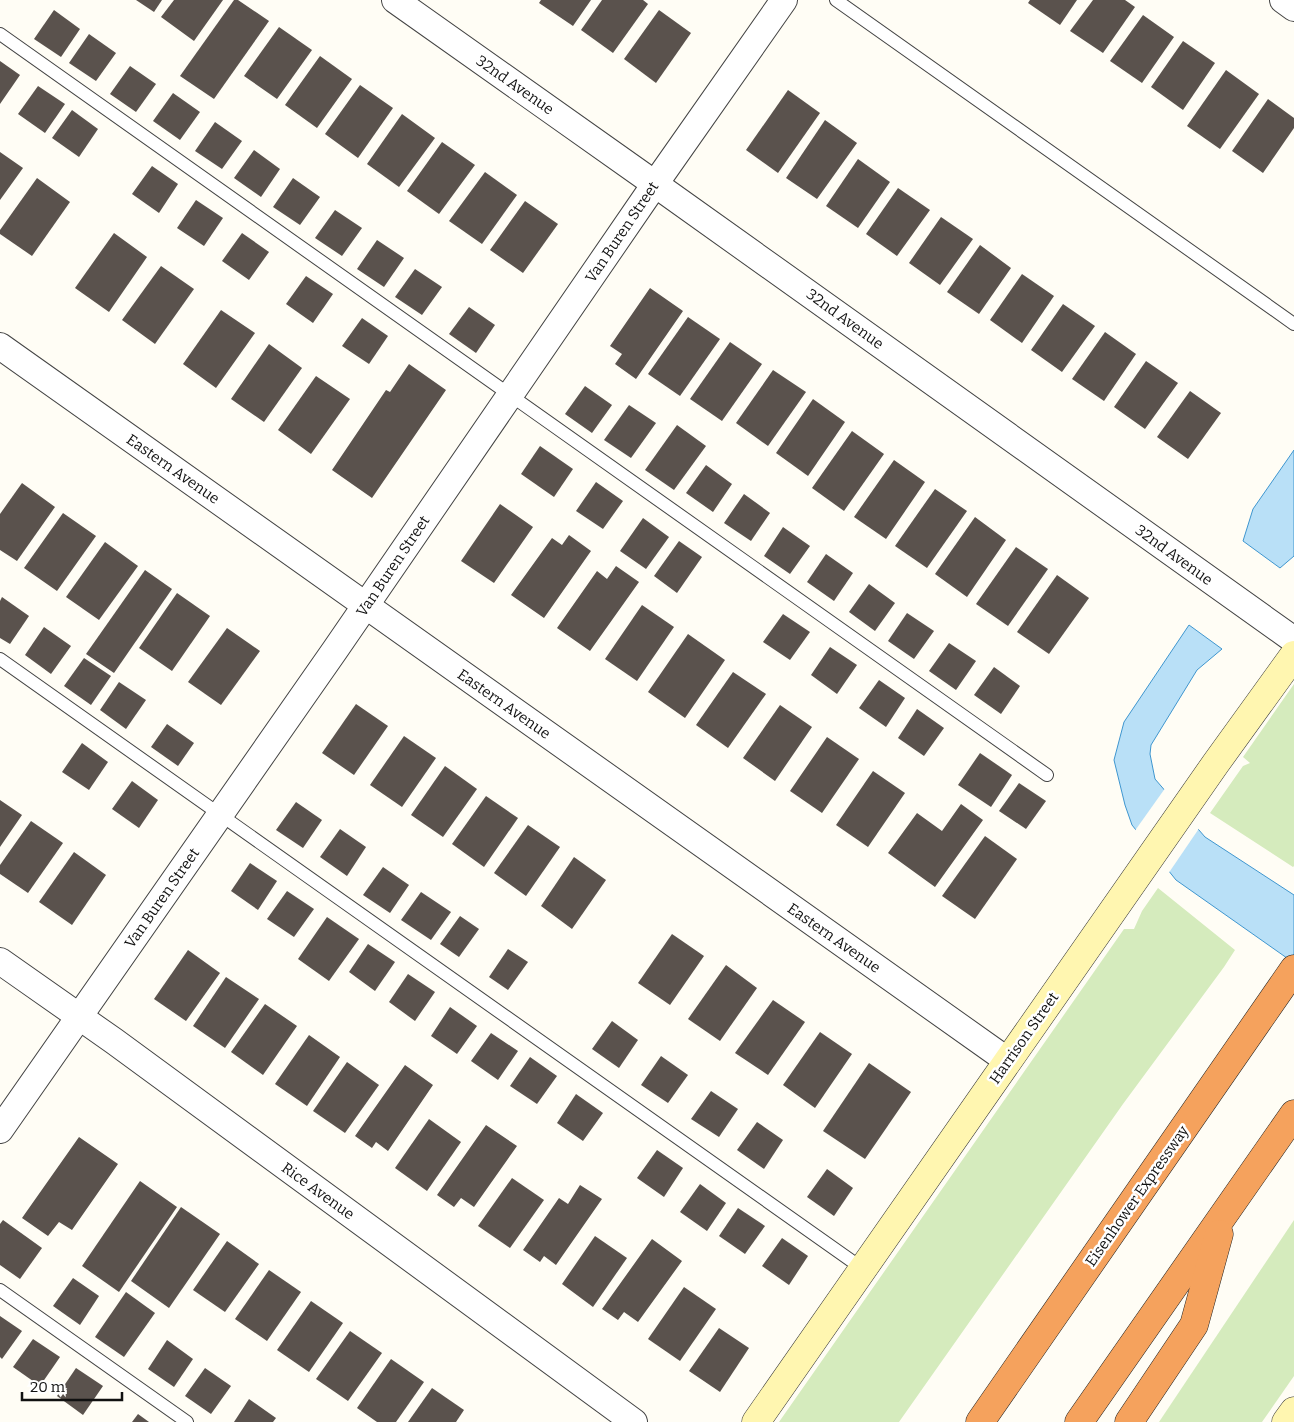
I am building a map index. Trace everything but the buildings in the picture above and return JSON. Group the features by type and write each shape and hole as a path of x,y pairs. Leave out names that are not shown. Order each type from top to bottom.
{"highway":[{"name":"Eisenhower Expressway","path":"980,1422 1294,970"},
{"path":"1079,1422 1294,1114"},
{"path":"1129,1422 1194,1325 1224,1215"}],"street":[{"name":"32nd Avenue","path":"395,0 1294,640"},
{"name":"Van Buren Street","path":"0,1130 366,606 655,184 784,0"},
{"path":"1283,0 1294,8"},
{"name":"Eastern Avenue","path":"0,346 1008,1061"},
{"name":"Harrison Street","path":"756,1422 1216,763 1294,655"},
{"name":"Rice Avenue","path":"0,961 79,1016 634,1422"},
{"path":"1286,1422 1294,1411"}],"lane":[{"path":"836,0 1294,324"},
{"path":"0,34 1047,775"},
{"path":"0,659 863,1269"},
{"path":"0,1290 187,1422"}],"green space":[{"path":"1294,684 1293,867 1210,813 1243,766 1250,763 1243,757"},
{"path":"1158,888 1235,950 1224,967 1123,1104 899,1422 779,1422 1124,929 1134,929 1142,911"},
{"path":"1294,1220 1294,1376 1262,1422 1159,1422"}],"water":[{"path":"1294,450 1294,556 1280,568 1243,541 1253,509"},
{"path":"1189,625 1222,649 1197,670 1151,745 1150,754 1155,779 1205,837 1294,895 1294,963 1176,880 1132,825 1125,805 1114,760 1124,722"}],"pier":[{"path":"1166,787 1200,827 1168,874 1134,832"}]}
